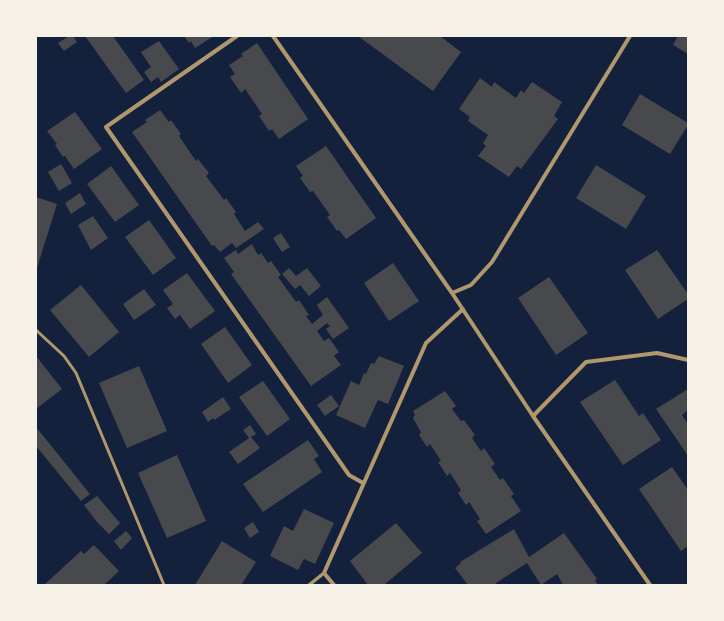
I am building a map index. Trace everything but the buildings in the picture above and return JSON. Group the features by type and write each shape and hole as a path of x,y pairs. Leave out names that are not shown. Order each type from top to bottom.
{"street":[{"path":"237,36 106,127 348,475 363,483"},
{"path":"273,36 463,309 532,416 650,585"},
{"path":"452,293 471,285 492,262 630,36"},
{"path":"309,585 324,573 426,343 463,309"},
{"path":"532,416 586,362 656,353 688,360"},
{"path":"324,573 334,585"}],"lane":[{"path":"36,330 64,356 76,373 164,585"}]}
